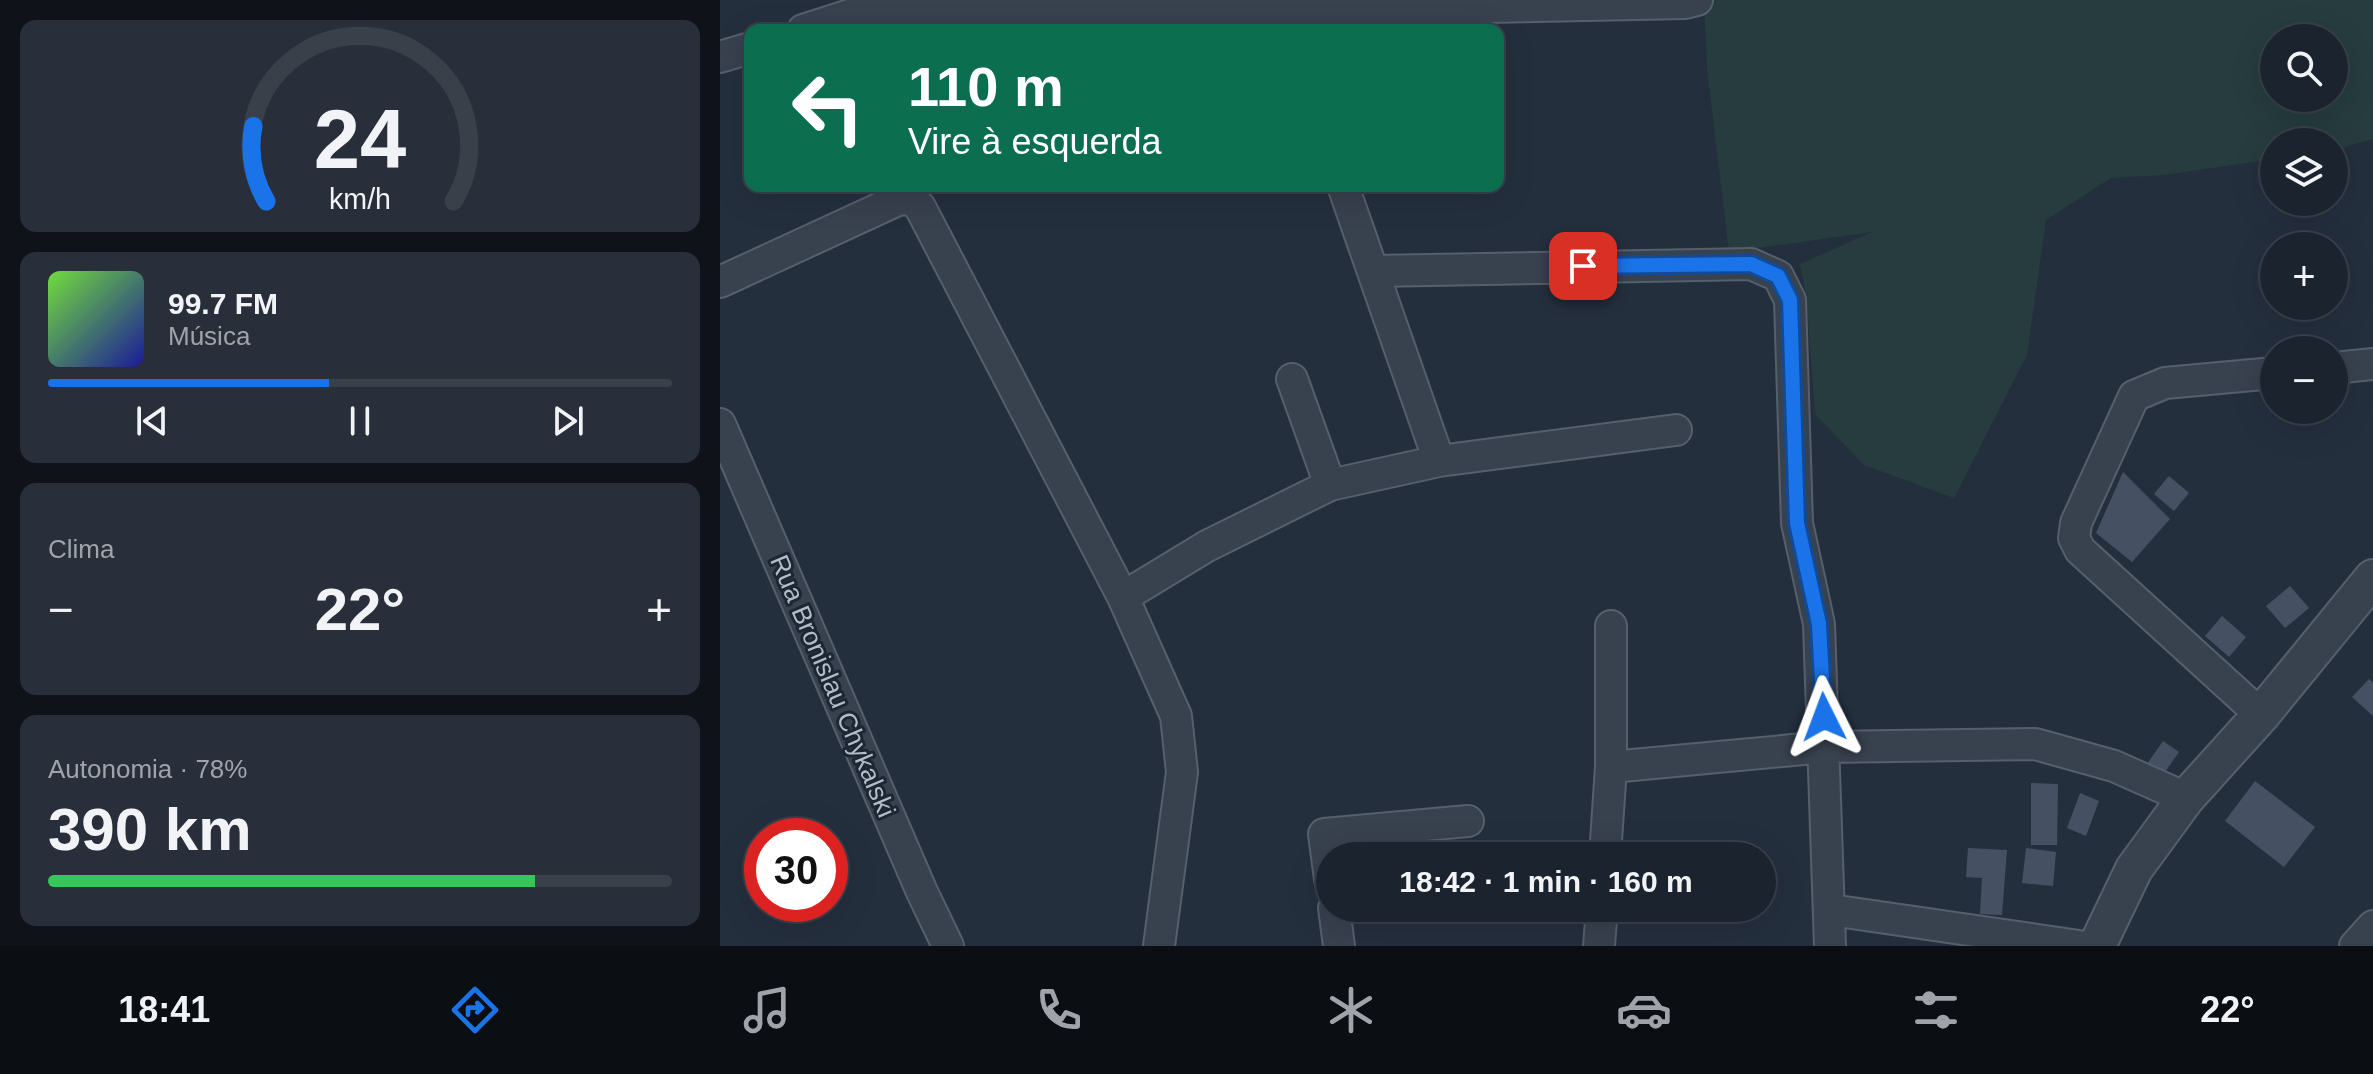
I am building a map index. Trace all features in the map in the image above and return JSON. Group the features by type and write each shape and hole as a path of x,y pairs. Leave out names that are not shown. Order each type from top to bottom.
{"street":[{"path":"822,24 859,12 1279,14 1691,2"},
{"path":"720,57 744,50"},
{"path":"1345,192 1439,461"},
{"path":"720,282 900,199 912,200 920,207 1123,597 1176,716 1182,772 1159,946"},
{"path":"1374,271 1751,264 1778,276 1790,300 1797,523 1819,624 1830,946"},
{"path":"2348,367 2373,364"},
{"path":"2260,374 2165,383 2134,396 2076,523 2074,538 2080,550 2261,715"},
{"path":"1292,379 1330,485"},
{"name":"Rua Bronislau Chykalski","path":"720,424 915,877 948,946"},
{"path":"1123,597 1207,546 1330,485 1439,461 1676,430"},
{"path":"2097,946 2134,869 2186,798 2261,715 2373,578"},
{"path":"1606,842 1611,767 1611,626"},
{"path":"1611,767 1825,747 2035,744 2114,766 2186,798"},
{"path":"1325,842 1324,834 1468,821"},
{"path":"1831,910 2079,946"},
{"path":"1336,922 1339,946"},
{"path":"1599,946 1601,922"},
{"path":"2355,946 2373,926"}],"green space":[{"path":"1704,0 2373,0 2373,139 2348,146 2348,128 2260,128 2260,161 2164,175 2111,178 2046,220 2027,355 1954,498 1864,465 1815,414 1806,295 1800,264 1872,232 1729,252 1707,69"}],"building":[{"path":"2123,472 2170,519 2132,562 2096,533"},
{"path":"2169,476 2189,493 2174,511 2154,494"},
{"path":"2290,586 2309,608 2285,628 2266,606"},
{"path":"2222,616 2246,637 2229,657 2205,636"},
{"path":"2369,679 2373,683 2373,716 2352,697"},
{"path":"2163,741 2179,752 2163,775 2147,764"},
{"path":"2255,781 2315,827 2284,867 2225,821"},
{"path":"2031,783 2058,784 2057,845 2031,845"},
{"path":"2080,793 2099,801 2086,836 2067,828"},
{"path":"1968,848 2007,850 2002,915 1980,914 1982,878 1966,877"},
{"path":"2026,848 2056,852 2053,886 2022,883"}],"route":[{"path":"1583,266 1751,264 1778,276 1790,300 1797,523 1819,624 1824,717"}]}
